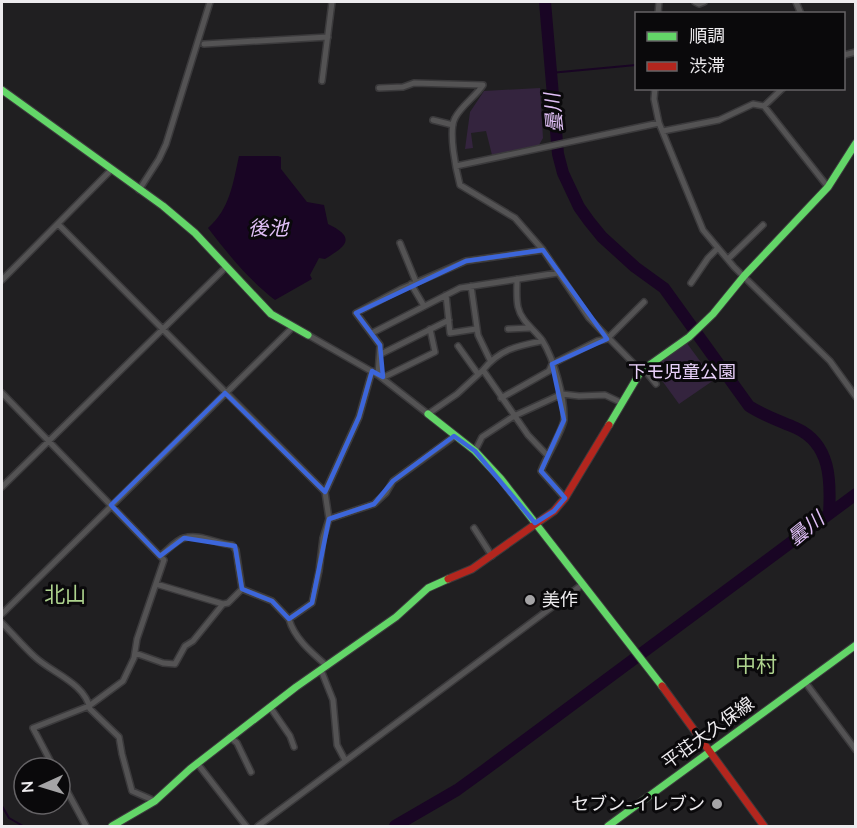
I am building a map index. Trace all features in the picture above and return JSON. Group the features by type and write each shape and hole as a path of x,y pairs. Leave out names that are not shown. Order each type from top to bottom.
{"street":[{"path":"140,190 166,144 210,2"},
{"path":"322,81 332,2"},
{"path":"695,2 699,4 704,2"},
{"path":"204,44 328,37"},
{"path":"379,88 403,87 414,83 483,85 456,116 453,125 460,185 516,218 543,250 589,318 656,384"},
{"path":"2,90 163,206 195,233 271,314 380,376 475,451 535,523 650,670 764,826"},
{"path":"655,90 654,99 659,123 703,230 744,276 830,361 855,397"},
{"path":"764,106 781,90"},
{"path":"663,131 710,123 753,104 764,106 828,187"},
{"path":"433,120 453,125"},
{"path":"456,166 659,123"},
{"path":"112,826 155,801 230,737 389,623 428,588 472,569 554,511 565,498 642,369 698,330 744,276 828,187 855,143"},
{"path":"2,280 111,170"},
{"path":"59,225 326,492"},
{"path":"728,259 763,225"},
{"path":"400,243 424,306"},
{"path":"691,283 708,258 718,248"},
{"path":"380,376 380,345 356,313 414,283 466,261 543,250"},
{"path":"2,487 226,267"},
{"path":"372,333 460,288 558,273"},
{"path":"517,279 517,306 523,319 542,341 562,394 564,420 541,471 565,498"},
{"path":"471,286 476,329 490,360"},
{"path":"446,295 450,333 476,329"},
{"path":"501,398 549,370 552,364 597,341 608,339 644,302"},
{"path":"381,354 448,320"},
{"path":"2,614 293,327"},
{"path":"508,329 530,328"},
{"path":"380,376 435,352 430,329"},
{"path":"428,414 447,402 490,360 513,346 542,341"},
{"path":"458,346 528,435 547,455"},
{"path":"289,619 312,603 323,538 329,519 326,492 359,417 372,371"},
{"path":"2,393 164,560 137,639 135,658 123,681 90,706 33,728 48,756"},
{"path":"475,451 482,437 514,416 562,394 605,395 621,402"},
{"path":"329,519 374,504 386,493 393,480 455,436"},
{"path":"474,528 492,556"},
{"path":"160,556 184,538 202,538 232,545 236,550 242,589"},
{"path":"156,584 223,604 228,603 242,589"},
{"path":"258,826 583,584"},
{"path":"242,589 263,595 272,601 289,619 291,625 324,668 333,700 337,745 345,760"},
{"path":"135,652 163,663 175,664 184,645 193,640 223,604"},
{"path":"2,623 37,659 65,677 78,690 90,709 119,737 132,791 155,801"},
{"name":"平荘大久保線","path":"608,826 855,645"},
{"path":"805,682 855,750"},
{"path":"270,707 290,736 294,747"},
{"path":"230,737 237,743 251,772"},
{"path":"197,763 246,826"},
{"path":"72,800 86,826"}],"highlighted area":[{"path":"543,250 607,339 552,364 564,420 541,471 565,498 554,511 535,523 475,451 454,436 393,481 374,504 329,519 312,603 289,619 272,601 242,589 235,546 184,538 160,556 111,505 225,393 325,492 359,417 372,371 383,377 380,345 356,313 466,261"}],"green space":[{"path":"540,88 543,138 539,145 492,155 486,131 471,133 473,148 465,149 470,112 484,91"},
{"name":"下モ児童公園","path":"686,342 714,380 679,404 650,364"}],"water":[{"name":"後池","path":"239,156 281,157 281,169 307,202 324,205 328,224 337,229 345,238 343,246 338,250 325,259 319,258 310,275 312,279 275,300 247,275 208,228 226,204"}],"waterway":[{"name":"曇川","path":"545,2 558,154 563,173 579,207 602,237 635,267 664,288 749,406 766,416 796,428 808,435 816,444 822,454 829,477 829,514"},
{"path":"550,73 635,65"},
{"name":"曇川","path":"395,826 457,790 856,494"},
{"path":"2,806 9,818 23,826"}],"traffic: fast":[{"path":"2,90 163,206 195,233 271,314 308,335"},
{"path":"609,425 641,371 689,337 713,314 744,276 828,187 856,143"},
{"path":"428,414 475,451 501,479 662,686"},
{"path":"112,826 155,801 190,769 296,687 396,617 428,588 448,579"},
{"path":"608,826 856,645"}],"traffic: jam":[{"path":"448,579 472,569 554,511 565,498 609,425"},
{"path":"662,686 764,826"}],"place":[{"name":"美作","path":"530,600"},
{"name":"セブン-イレブン","path":"717,804"}],"district":[{"name":"北山","path":"65,595"},
{"name":"中村","path":"756,665"}]}
